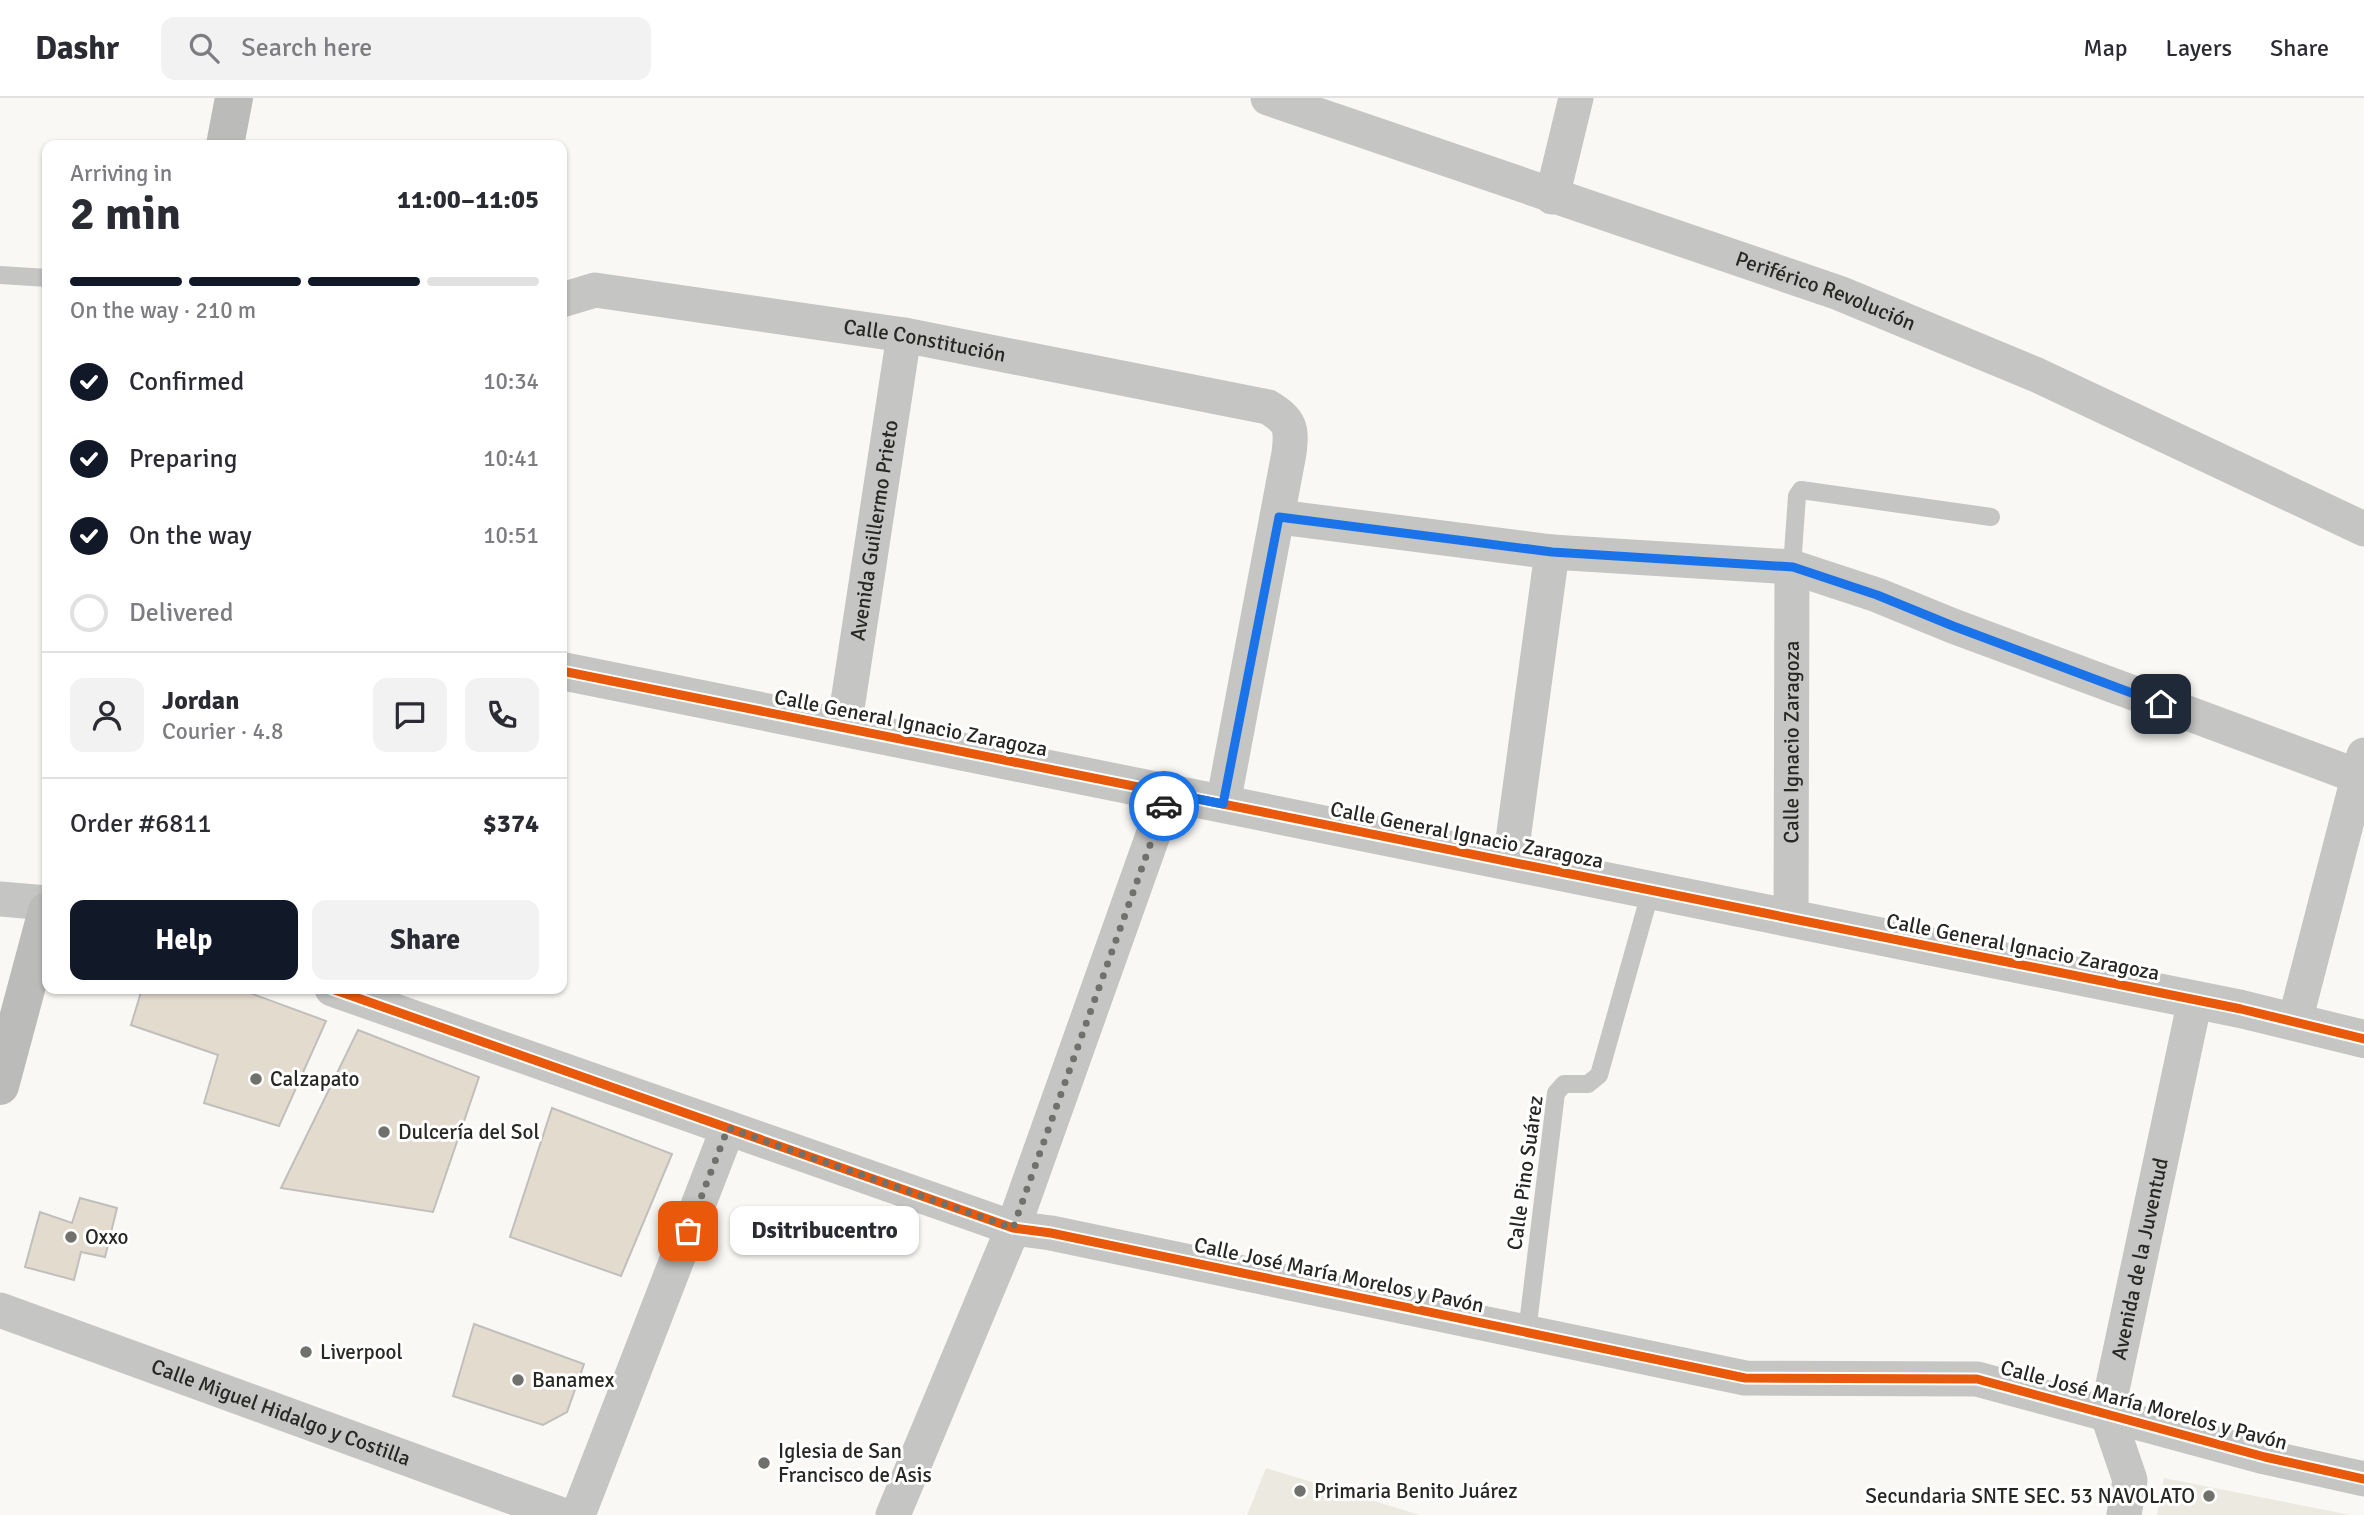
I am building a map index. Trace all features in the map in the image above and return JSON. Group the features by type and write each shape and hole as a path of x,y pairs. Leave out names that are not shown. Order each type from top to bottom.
{"main road":[{"path":"226,140 234,98"},
{"path":"0,1086 42,930"}],"street":[{"name":"Periférico Revolución","path":"1268,98 1863,303 2037,375 2364,528"},
{"path":"1552,197 1576,98"},
{"name":"Calle Constitución","path":"567,298 595,290 904,335 1268,407 1283,416 1291,435 1279,517"},
{"name":"Avenida Guillermo Prieto","path":"844,728 904,335"},
{"path":"1223,804 1279,517 1552,552 1793,567 2362,769 2295,1021"},
{"path":"1510,862 1552,552"},
{"name":"Calle Ignacio Zaragoza","path":"1791,919 1793,567"},
{"name":"Calle General Ignacio Zaragoza","path":"567,672 2195,1000 2364,1039"},
{"path":"893,1515 1013,1228 1168,793"},
{"path":"0,899 42,903"},
{"name":"Calle José María Morelos y Pavón","path":"345,994 1013,1228 1051,1233 1745,1378 1978,1379 2265,1457 2364,1479"},
{"name":"Avenida de la Juventud","path":"2107,1413 2195,1000"},
{"path":"578,1515 728,1128"},
{"name":"Calle Miguel Hidalgo y Costilla","path":"0,1310 562,1515"},
{"path":"2107,1413 2130,1480 2124,1515"}],"lane":[{"path":"0,275 42,278"},
{"path":"1793,567 1797,496 1801,491 1991,517"},
{"name":"Calle Pino Suárez","path":"1527,1332 1556,1093 1564,1084 1588,1084 1599,1075 1651,890"}],"shaded area":[{"name":"Primaria Benito Juárez","path":"1266,1468 1420,1515 1247,1515"},
{"name":"Secundaria SNTE SEC. 53 NAVOLATO","path":"2164,1478 2351,1515 2157,1515"}],"building":[{"name":"Calzapato","path":"140,994 253,994 326,1021 279,1126 204,1103 218,1055 131,1025"},
{"name":"Dulcería del Sol","path":"358,1030 479,1077 433,1212 281,1188"},
{"path":"552,1108 672,1154 621,1276 510,1237"},
{"name":"Oxxo","path":"80,1198 117,1208 105,1257 81,1252 74,1280 25,1267 40,1212 72,1223"},
{"name":"Banamex","path":"474,1324 584,1364 567,1412 543,1425 453,1396"}],"cycle path":[{"path":"567,672 2241,1009 2364,1039"},
{"path":"346,994 1013,1228 1051,1233 1745,1378 1977,1379 2265,1457 2364,1479"}],"way so far":[{"path":"688,1231 728,1128 1013,1228 1164,806"}],"place":[{"name":"Calzapato","path":"256,1079"},
{"name":"Dulcería del Sol","path":"384,1132"},
{"name":"Dsitribucentro","path":"688,1231"},
{"name":"Oxxo","path":"71,1237"},
{"name":"Liverpool","path":"306,1352"},
{"name":"Banamex","path":"518,1380"},
{"name":"Iglesia de San Francisco de Asis","path":"764,1463"},
{"name":"Primaria Benito Juárez","path":"1300,1491"},
{"name":"Secundaria SNTE SEC. 53 NAVOLATO","path":"2209,1496"}],"route":[{"path":"1164,806 1168,793 1223,804 1279,517 1552,552 1793,567 1826,576 2161,704"}]}
